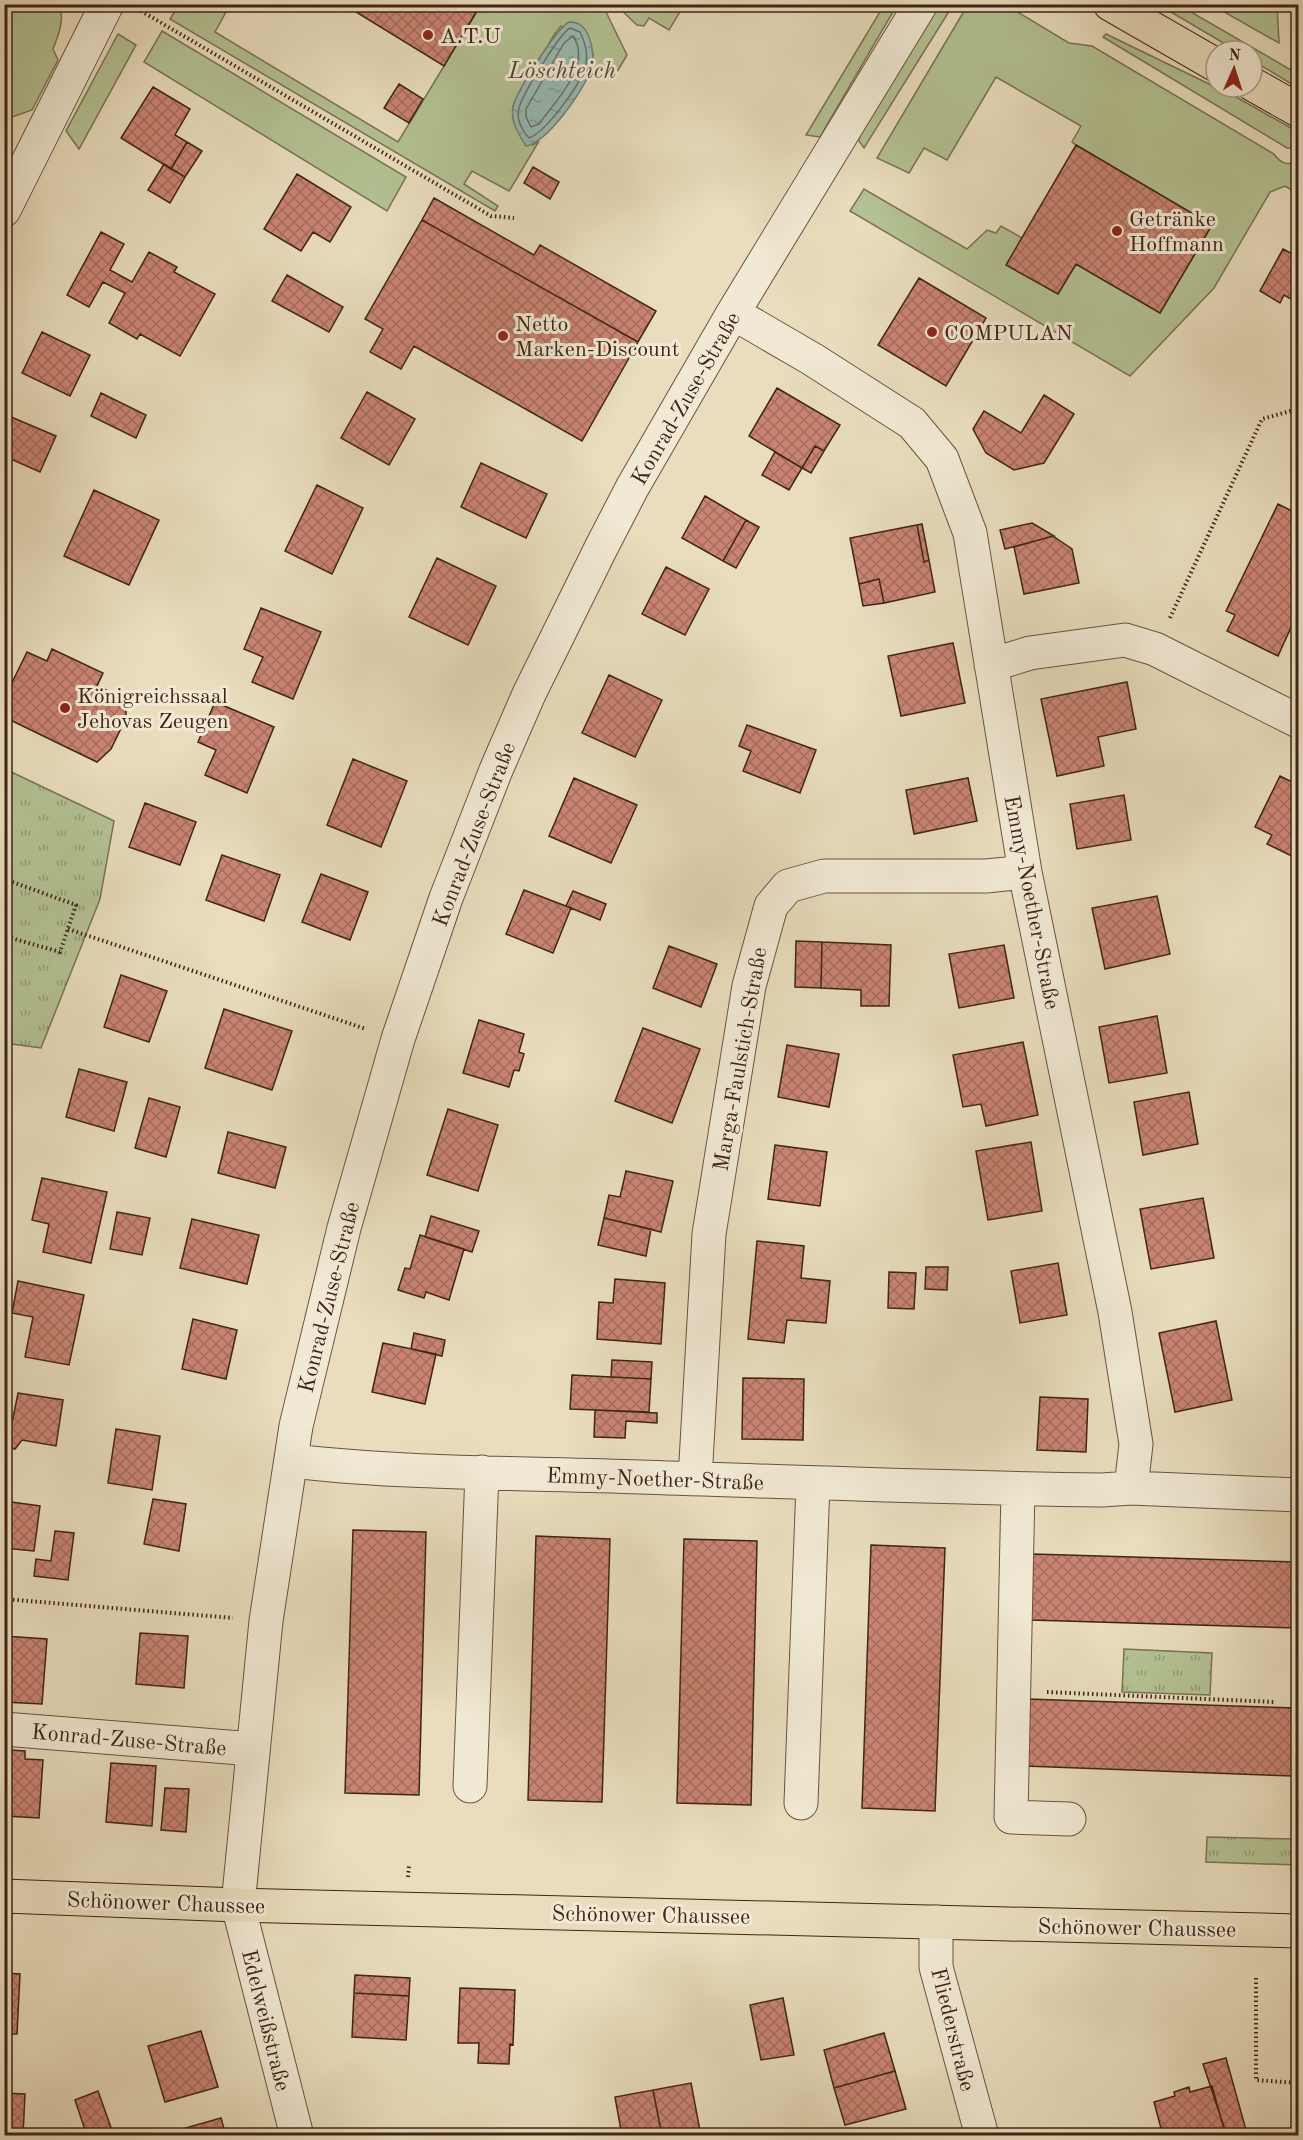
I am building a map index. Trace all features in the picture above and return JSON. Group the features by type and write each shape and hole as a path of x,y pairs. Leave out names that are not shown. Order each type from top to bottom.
{"main road":[{"path":"1110,4 1204,57"},
{"path":"1264,91 1299,110"},
{"name":"Schönower Chaussee","path":"4,1896 238,1905 1299,1931"}],"street":[{"name":"Konrad-Zuse-Straße","path":"238,1905 266,1621 296,1426 344,1228 399,1039 446,898 529,694 632,488 733,314 921,4"},
{"path":"4,210 122,7"},
{"name":"Emmy-Noether-Straße","path":"292,1461 482,1472 813,1484 1018,1489 1131,1488 1136,1444 1115,1312 1025,872 970,533 942,459 912,423 812,359 733,314"},
{"path":"990,665 1030,653 1099,641 1125,640 1155,649 1299,721"},
{"name":"Marga-Faulstich-Straße","path":"695,1479 709,1234 749,986 771,906 788,886 824,876 986,876 1025,872"},
{"path":"470,1786 482,1472"},
{"path":"801,1803 813,1484"},
{"path":"1131,1488 1299,1495"},
{"path":"1018,1489 1011,1816 1069,1819"},
{"name":"Konrad-Zuse-Straße","path":"4,1729 253,1749"},
{"name":"Edelweißstraße","path":"238,1905 297,2136"},
{"name":"Fliederstraße","path":"936,1922 936,1967 982,2136"}],"path":[{"path":"122,7 491,216 514,218"},
{"path":"1155,649 1262,419 1299,409"},
{"path":"4,879 76,905 60,952 4,936"},
{"path":"68,929 399,1039"},
{"path":"4,1599 266,1621"},
{"path":"1013,1691 1274,1702"},
{"path":"1256,1978 1256,2080 1296,2083"},
{"path":"1292,2136 1297,2040"}],"green space":[{"path":"5,4 60,5 61,22 53,49 58,60 32,110 12,117 5,133"},
{"path":"684,4 669,30 649,18 644,26 637,25 617,6"},
{"path":"179,5 215,5 226,12 215,32 398,142 481,5 598,5 604,8 627,55 617,72 597,73 592,67 593,53 561,26 513,106 533,145 539,141 511,188 509,191 472,171 464,184 498,206 495,211 170,19"},
{"path":"884,5 897,5 820,137 806,135"},
{"path":"937,5 953,5 864,148 859,141 860,133"},
{"path":"1006,5 1069,43 1092,46 1274,154 1282,162 1298,162 1298,194 1285,186 1270,192 1214,288 1130,376 850,211 864,189 967,249 987,230 996,233 1001,226 1022,238 1007,265 1058,294 1076,264 1160,313 1212,225 1076,145 1072,142 1081,126 996,77 947,160 924,148 909,173 877,158 967,6"},
{"path":"1159,5 1179,5 1238,39 1217,39"},
{"path":"1212,5 1277,5 1279,43"},
{"path":"162,31 406,177 387,211 144,62"},
{"path":"118,34 136,45 79,149 66,131"},
{"path":"1106,34 1204,81 1204,98 1103,37"},
{"path":"1264,54 1298,74 1298,88 1264,67"},
{"path":"1206,99 1240,99 1298,132 1298,148 1287,148"},
{"path":"5,769 114,821 100,899 41,1048 5,1043"},
{"path":"1124,1649 1212,1653 1210,1695 1122,1692"},
{"path":"1207,1837 1298,1839 1298,1865 1206,1862"}],"water":[{"name":"Löschteich","path":"569,22 579,24 587,33 593,53 591,69 581,90 554,126 535,142 526,146 514,123 513,107 521,88 537,62 555,36"}],"building":[{"name":"A.T.U","path":"343,4 481,4 444,66"},
{"path":"399,84 423,99 409,123 384,108"},
{"path":"153,87 190,109 175,135 187,142 171,169 121,138"},
{"path":"187,142 202,151 185,177 171,169"},
{"name":"Getränke Hoffmann","path":"1076,145 1212,225 1160,313 1076,264 1058,294 1006,265"},
{"path":"164,164 185,177 170,203 148,190"},
{"path":"533,167 559,182 550,199 524,183"},
{"path":"297,174 351,207 330,242 313,232 301,251 264,229"},
{"path":"434,198 534,255 540,245 656,311 638,342 422,220"},
{"name":"Netto Marken-Discount","path":"422,220 638,342 582,441 414,346 401,369 370,352 383,329 365,319"},
{"path":"101,232 124,244 110,270 132,282 149,252 177,267 174,272 215,294 180,356 140,334 137,339 109,323 125,293 103,282 89,307 67,295"},
{"path":"1283,249 1298,257 1298,303 1284,295 1280,303 1260,291"},
{"path":"287,275 343,307 329,332 272,301"},
{"name":"COMPULAN","path":"919,278 986,318 946,386 878,345"},
{"path":"42,332 90,355 70,396 22,373"},
{"path":"777,388 840,425 824,451 815,446 802,468 749,436"},
{"path":"367,392 415,419 389,465 341,438"},
{"path":"101,393 146,415 136,438 91,416"},
{"path":"1044,395 1074,414 1044,463 1014,470 986,453 973,429 984,411 1021,433"},
{"path":"4,414 56,436 40,472 4,456"},
{"path":"815,446 824,451 811,473 802,468"},
{"path":"775,452 802,468 789,490 762,475"},
{"path":"481,463 547,494 526,538 461,507"},
{"path":"317,485 363,508 332,574 285,551"},
{"path":"94,490 159,520 129,585 64,556"},
{"path":"705,496 746,520 723,561 682,538"},
{"path":"1278,504 1298,514 1298,612 1278,656 1227,631 1235,615 1226,611"},
{"path":"746,520 759,527 736,568 723,561"},
{"path":"1032,523 1054,536 1005,549 1000,530"},
{"path":"922,524 929,560 924,562 917,525"},
{"path":"917,525 924,562 929,560 935,592 884,603 879,579 859,584 850,538"},
{"path":"1053,536 1072,549 1079,583 1024,594 1014,547"},
{"path":"437,558 496,586 468,645 409,617"},
{"path":"666,567 709,589 685,635 642,614"},
{"path":"879,579 884,603 863,606 859,584"},
{"path":"261,608 321,632 293,699 252,682 263,657 244,649"},
{"path":"953,643 965,703 901,716 888,656"},
{"name":"Königreichssaal Jehovas Zeugen","path":"52,649 103,673 97,686 126,699 126,718 111,749 97,762 4,717 4,699 27,652 47,661"},
{"path":"609,675 662,700 635,757 582,733"},
{"path":"1127,682 1136,729 1098,737 1104,766 1057,776 1041,699"},
{"path":"215,702 274,727 247,793 205,775 216,750 198,742"},
{"path":"747,725 816,750 800,793 743,771 751,751 739,746"},
{"path":"353,759 407,781 381,847 327,825"},
{"path":"1280,776 1298,785 1298,859 1267,844 1272,835 1255,827"},
{"path":"574,778 637,805 611,863 549,836"},
{"path":"968,778 977,821 914,834 906,790"},
{"path":"1124,795 1131,840 1077,849 1070,804"},
{"path":"145,803 196,822 180,865 129,847"},
{"path":"222,855 280,875 264,921 206,900"},
{"path":"321,874 368,892 350,940 302,922"},
{"path":"524,890 571,908 553,953 506,934"},
{"path":"573,891 606,904 600,920 566,906"},
{"path":"1157,896 1170,954 1105,969 1092,908"},
{"path":"796,941 822,942 821,988 795,987"},
{"path":"822,942 891,945 889,1006 861,1006 861,990 821,988"},
{"path":"1004,945 1014,998 959,1008 949,954"},
{"path":"669,946 717,964 701,1007 653,988"},
{"path":"121,975 167,991 149,1042 104,1027"},
{"path":"224,1009 292,1031 272,1090 205,1068"},
{"path":"1157,1016 1167,1073 1109,1083 1099,1027"},
{"path":"479,1020 524,1034 519,1052 524,1054 519,1071 514,1070 509,1087 463,1073"},
{"path":"643,1028 700,1049 672,1123 615,1101"},
{"path":"1023,1042 1038,1115 986,1126 981,1104 963,1107 953,1055"},
{"path":"787,1045 839,1054 829,1107 778,1097"},
{"path":"79,1069 127,1082 114,1131 66,1117"},
{"path":"1189,1092 1198,1144 1143,1155 1134,1102"},
{"path":"149,1098 180,1107 166,1157 135,1148"},
{"path":"448,1109 498,1125 478,1191 427,1175"},
{"path":"228,1132 286,1147 275,1188 218,1173"},
{"path":"1031,1142 1042,1211 988,1220 976,1151"},
{"path":"775,1145 827,1152 820,1206 768,1199"},
{"path":"626,1171 673,1181 661,1232 604,1218 609,1195 620,1197"},
{"path":"42,1178 107,1192 91,1263 43,1252 49,1224 32,1220"},
{"path":"1203,1198 1214,1258 1151,1269 1140,1209"},
{"path":"117,1212 150,1218 142,1255 110,1249"},
{"path":"431,1216 479,1231 472,1252 425,1237"},
{"path":"604,1218 651,1229 646,1256 598,1245"},
{"path":"192,1219 259,1235 247,1284 180,1268"},
{"path":"420,1235 464,1249 449,1300 426,1292 424,1298 398,1290 405,1268 410,1269"},
{"path":"757,1241 804,1246 801,1278 830,1281 826,1323 787,1320 784,1343 748,1339"},
{"path":"1058,1263 1067,1315 1020,1323 1011,1271"},
{"path":"926,1267 948,1267 947,1290 925,1289"},
{"path":"889,1272 916,1273 914,1309 888,1308"},
{"path":"615,1279 665,1283 661,1344 597,1339 599,1302 613,1303"},
{"path":"18,1281 84,1295 69,1365 25,1357 33,1317 12,1313"},
{"path":"193,1319 237,1330 226,1379 182,1369"},
{"path":"1216,1321 1232,1400 1175,1412 1159,1333"},
{"path":"414,1333 445,1340 442,1356 411,1349"},
{"path":"383,1343 436,1354 425,1404 372,1392"},
{"path":"612,1360 652,1362 651,1379 611,1377"},
{"path":"572,1375 651,1379 649,1412 570,1409"},
{"path":"743,1378 804,1379 803,1440 742,1439"},
{"path":"18,1393 63,1400 56,1446 22,1440 15,1449 4,1445 4,1431 11,1428"},
{"path":"1040,1397 1088,1399 1086,1452 1037,1450"},
{"path":"595,1410 657,1413 657,1423 626,1421 625,1438 594,1437"},
{"path":"116,1429 160,1436 152,1490 108,1483"},
{"path":"153,1499 186,1504 179,1551 144,1544"},
{"path":"4,1501 40,1506 34,1551 4,1548"},
{"path":"353,1530 426,1532 419,1795 345,1793"},
{"path":"55,1531 74,1533 68,1580 34,1576 36,1559 51,1561"},
{"path":"536,1536 610,1539 602,1802 528,1800"},
{"path":"684,1539 757,1541 751,1805 677,1803"},
{"path":"871,1545 945,1548 935,1811 862,1808"},
{"path":"1033,1554 1298,1562 1296,1628 1031,1620"},
{"path":"140,1633 188,1636 184,1688 136,1684"},
{"path":"4,1636 47,1639 42,1704 4,1702"},
{"path":"1027,1699 1296,1708 1293,1776 1025,1766"},
{"path":"10,1750 25,1751 25,1759 43,1760 39,1818 4,1816 4,1758 9,1758"},
{"path":"111,1763 156,1766 152,1826 106,1822"},
{"path":"165,1788 189,1789 186,1832 161,1830"},
{"path":"4,1973 20,1974 17,2034 4,2034"},
{"path":"355,1975 410,1978 409,1996 354,1993"},
{"path":"460,1988 515,1990 513,2045 510,2044 509,2064 478,2063 479,2043 458,2043"},
{"path":"354,1993 409,1996 406,2040 352,2037"},
{"path":"783,1998 794,2055 761,2060 750,2005"},
{"path":"201,2031 218,2087 165,2102 148,2046"},
{"path":"884,2033 895,2071 834,2088 824,2050"},
{"path":"1226,2058 1246,2130 1227,2136 1203,2064"},
{"path":"895,2071 906,2109 845,2125 834,2088"},
{"path":"691,2083 701,2136 662,2136 653,2090"},
{"path":"1212,2086 1226,2136 1163,2136 1154,2102 1175,2096 1174,2092 1189,2087 1190,2092"},
{"path":"653,2090 662,2136 622,2136 615,2097"},
{"path":"98,2091 114,2136 87,2136 75,2100"},
{"path":"4,2093 25,2094 23,2136 4,2136"},
{"path":"221,2118 226,2136 168,2136 168,2133"}],"place":[{"name":"A.T.U","path":"428,35"},
{"name":"Getränke Hoffmann","path":"1117,231"},
{"name":"COMPULAN","path":"932,332"},
{"name":"Netto Marken-Discount","path":"503,336"},
{"name":"Königreichssaal Jehovas Zeugen","path":"65,708"}]}
